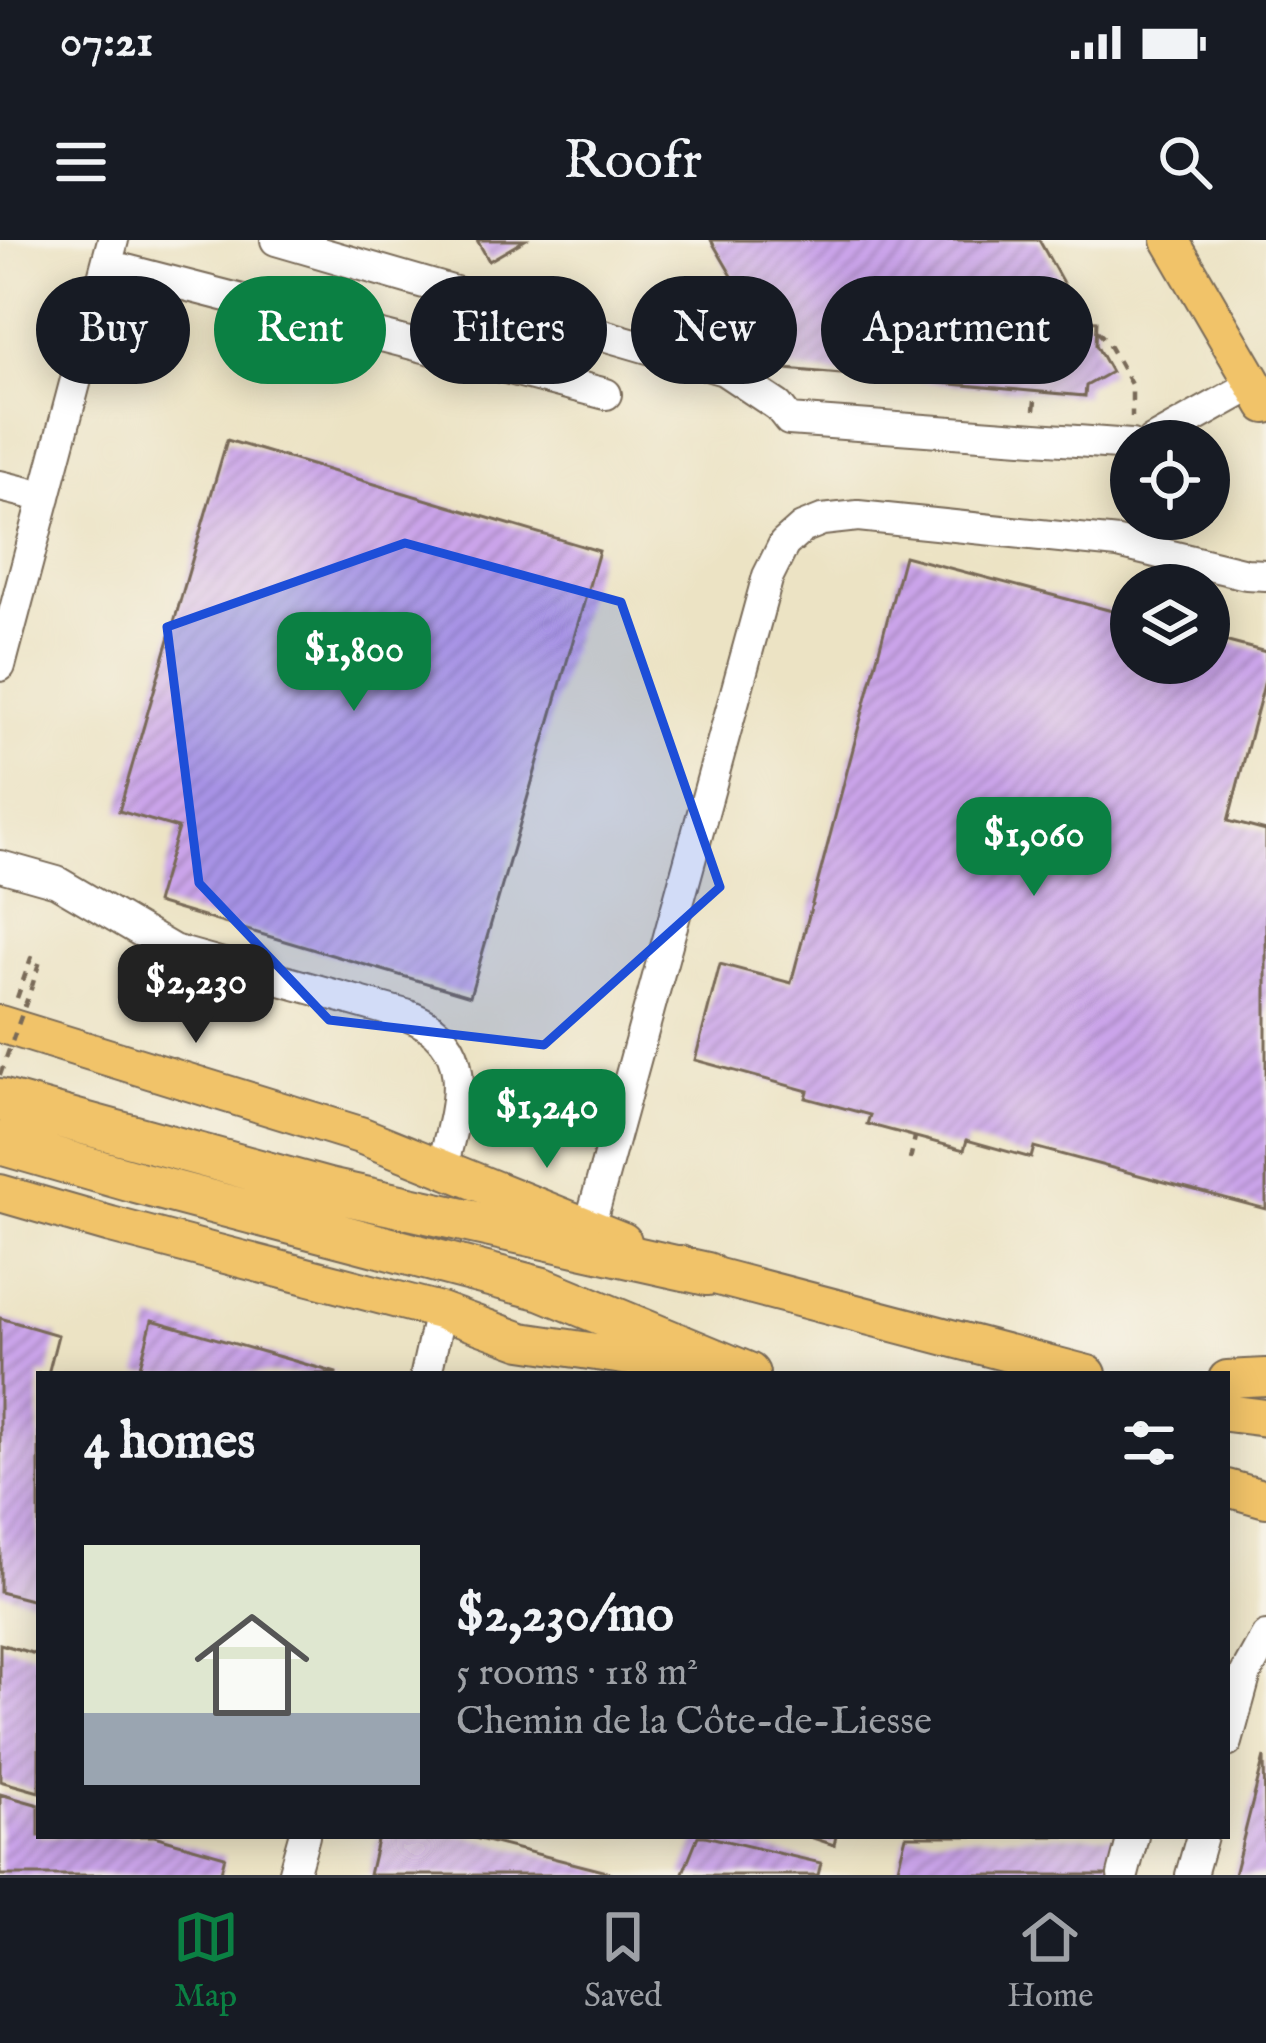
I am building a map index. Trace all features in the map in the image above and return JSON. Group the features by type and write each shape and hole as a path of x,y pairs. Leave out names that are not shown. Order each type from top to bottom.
{"highway":[{"path":"0,1100 328,1190 706,1274"},
{"path":"0,1143 543,1289 739,1371"}],"main road":[{"path":"1170,240 1260,395"},
{"path":"0,1024 360,1135 706,1274 1077,1371"},
{"path":"0,1192 440,1311 522,1341 556,1360 705,1371"},
{"path":"1230,1379 1266,1377"},
{"path":"1230,1413 1266,1418"},
{"path":"1230,1491 1266,1499"}],"street":[{"path":"276,240 724,370 778,406 789,420 1110,443"},
{"path":"0,666 110,252 606,394"},
{"path":"1201,420 1260,395"},
{"path":"0,486 45,496"},
{"path":"590,1228 768,577 777,554 793,536 811,523 834,518 893,518 1118,543 1266,575"},
{"path":"0,866 56,883 173,950 427,1024 449,1047 460,1078 442,1167"},
{"path":"427,1371 440,1311"},
{"path":"1230,1731 1246,1673 1266,1637"},
{"path":"293,1875 303,1839"},
{"path":"1123,1875 1132,1839"},
{"path":"1192,1875 1201,1839"}],"path":[{"path":"1097,331 1132,386 1133,404"},
{"path":"0,1076 40,962 31,958 21,986"},
{"path":"910,1160 915,1137"}],"highlighted area":[{"path":"405,543 621,602 720,887 544,1045 329,1020 199,883 167,627"}],"building":[{"path":"477,240 525,240 489,261"},
{"path":"711,240 1039,240 1059,276 821,276 821,372 797,370 797,276 732,276"},
{"path":"1093,321 1097,321 1096,345 1111,372 1093,382"},
{"path":"952,384 1090,384 1085,396"},
{"path":"227,440 599,551 470,996 156,903 178,828 119,811"},
{"path":"904,556 1110,610 1110,684 1230,684 1230,643 1266,652 1266,677 1228,821 1266,831 1266,1209 1034,1147 1031,1158 967,1140 964,1150 867,1124 870,1115 806,1098 808,1091 695,1060 720,964 791,983"},
{"path":"0,1318 58,1335 49,1371 36,1371 36,1601 0,1592"},
{"path":"152,1320 329,1371 139,1371"},
{"path":"0,1644 36,1654 36,1791 0,1781"},
{"path":"1264,1757 1266,1875 1234,1875"},
{"path":"0,1794 36,1804 36,1839 165,1839 225,1856 220,1875 0,1875"},
{"path":"377,1839 479,1839 619,1875 369,1875"},
{"path":"697,1839 718,1839 821,1863 818,1875 682,1875"},
{"path":"905,1839 1122,1839 1112,1875 896,1875"}]}
